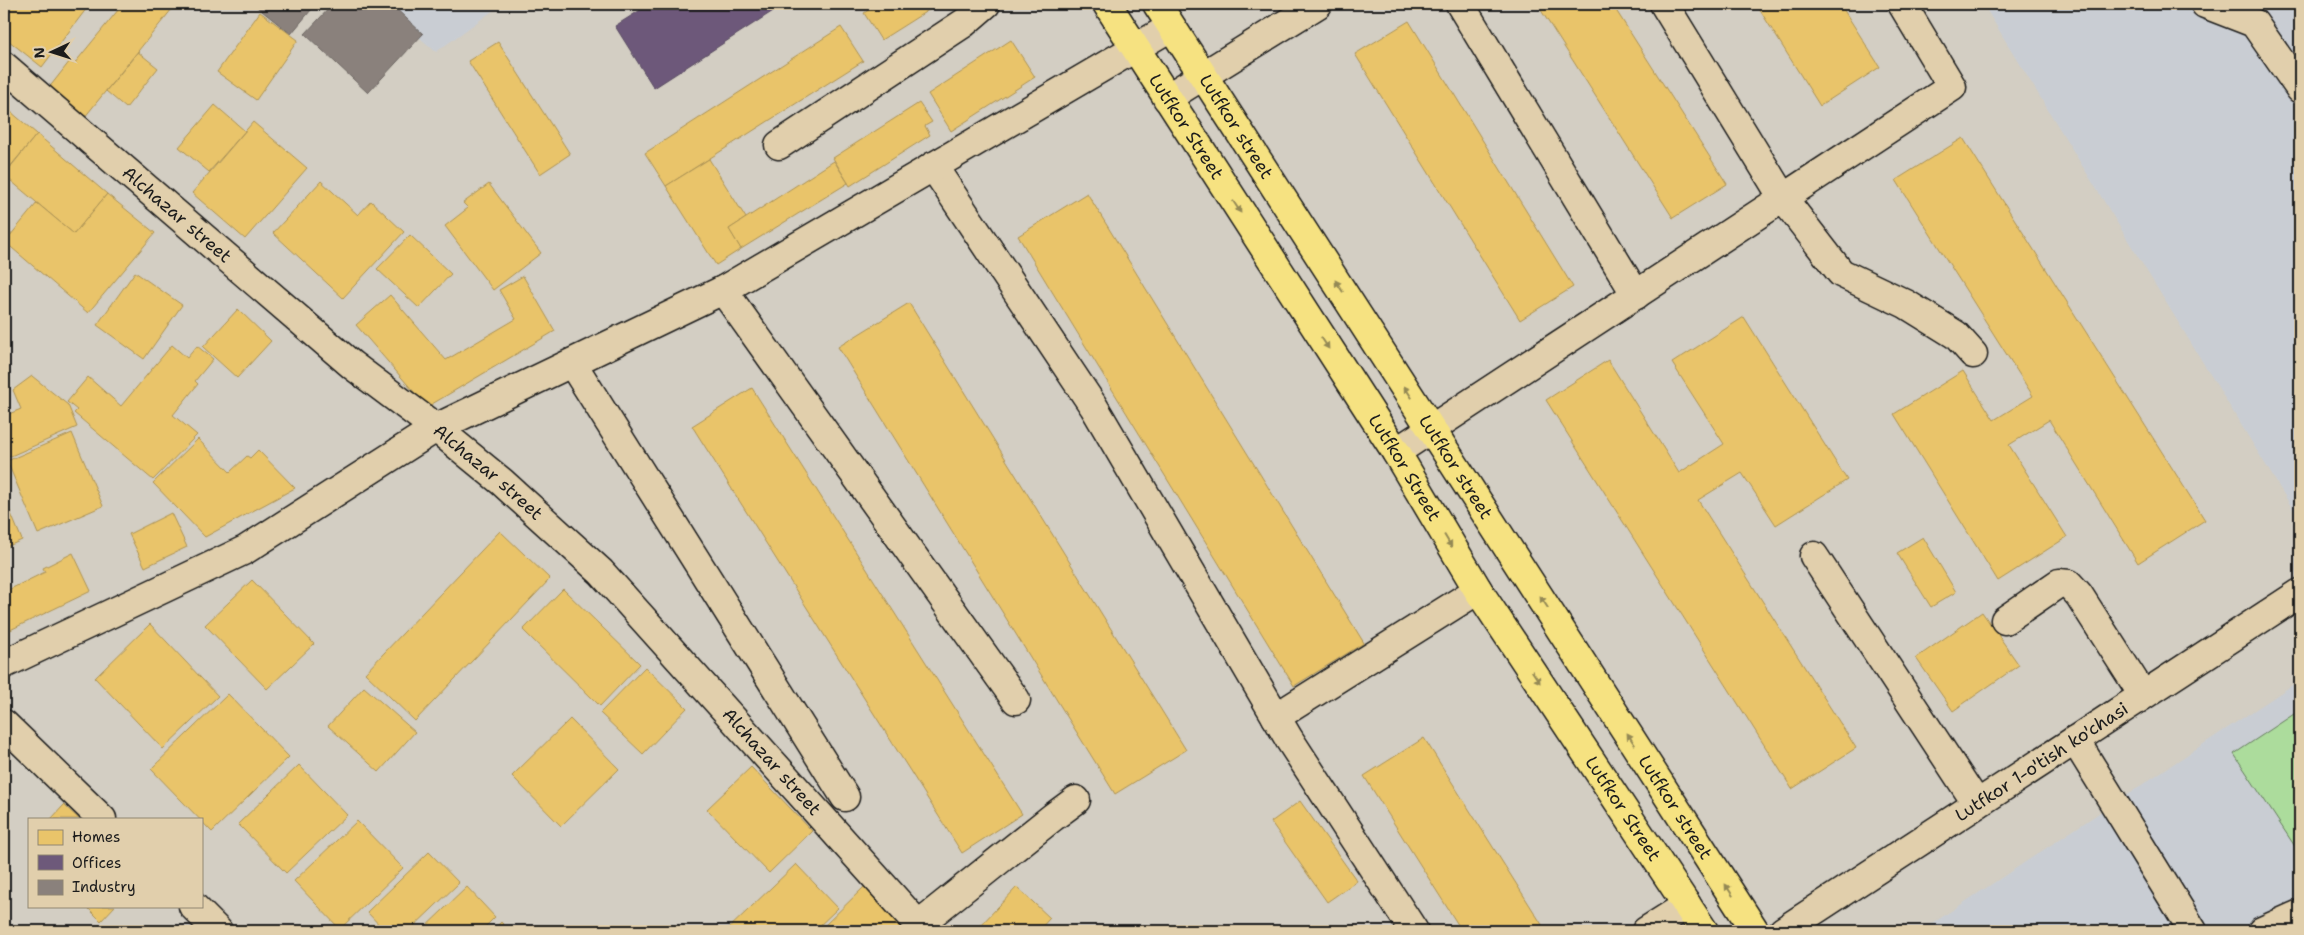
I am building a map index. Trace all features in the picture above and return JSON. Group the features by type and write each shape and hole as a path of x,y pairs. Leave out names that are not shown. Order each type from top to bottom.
{"main road":[{"name":"Lutfkor Street","path":"1107,4 1396,452 1478,590 1704,931"},
{"name":"Lutfkor street","path":"1156,4 1755,931"}],"street":[{"path":"778,144 964,23 986,4"},
{"path":"1167,98 1318,4"},
{"path":"1460,4 1636,295"},
{"path":"1664,4 1783,198 1841,273 1906,304 1956,335 1973,354"},
{"path":"1396,452 1952,87 1902,4"},
{"path":"2205,4 2254,23 2300,89"},
{"path":"4,664 245,550 436,428 723,290 1172,27"},
{"name":"Alchazar street","path":"4,66 352,365 436,428 502,482 601,572 921,928"},
{"path":"933,166 1094,408 1276,717 1414,931"},
{"path":"723,290 1016,700"},
{"path":"572,363 844,797"},
{"path":"1814,556 1977,804"},
{"path":"2005,620 2059,583 2068,584 2079,595 2143,695"},
{"path":"1276,717 1478,590"},
{"name":"Lutfkor 1-o'tish ko'chasi","path":"1783,931 2300,593"},
{"path":"4,724 101,818"},
{"path":"2075,740 2193,931"},
{"path":"921,928 1053,817 1076,800"},
{"path":"1646,931 1687,905"},
{"path":"194,908 218,931"},
{"path":"2262,931 2300,914"}],"shaded area":[{"path":"381,4 502,4 436,52"},
{"path":"1983,4 2300,4 2300,507 2294,511"},
{"path":"2300,680 2300,931 1921,931"}],"green space":[{"path":"2300,710 2300,854 2234,754"}],"building: Homes":[{"path":"7,4 90,4 42,67 4,37 4,8"},
{"path":"123,4 176,4 84,118 48,89 70,61 74,64"},
{"path":"878,4 938,4 881,40 864,13"},
{"path":"1537,4 1612,4 1727,184 1673,218"},
{"path":"1756,4 1840,4 1880,67 1820,106"},
{"path":"260,12 298,40 256,100 217,72"},
{"path":"1409,21 1573,287 1520,320 1355,54"},
{"path":"841,27 863,61 666,186 645,153"},
{"path":"1011,40 1035,77 951,131 928,94"},
{"path":"498,42 570,154 540,174 468,61"},
{"path":"138,52 158,68 126,108 106,91"},
{"path":"919,103 932,122 925,126 930,135 850,186 833,158"},
{"path":"215,105 245,131 209,172 179,147"},
{"path":"4,106 37,134 4,174"},
{"path":"253,122 307,168 245,239 192,193"},
{"path":"37,134 107,194 74,234 4,175"},
{"path":"1963,138 2205,520 2138,563 2049,420 2009,445 2067,537 1998,581 1894,414 1963,371 1994,420 2033,396 1896,180"},
{"path":"709,159 746,218 729,229 741,249 716,265 666,186"},
{"path":"834,161 848,183 741,249 729,229"},
{"path":"321,181 358,215 371,201 404,232 343,298 273,233"},
{"path":"489,184 541,253 493,290 445,226 468,208 463,203"},
{"path":"1087,193 1364,643 1294,686 1018,236"},
{"path":"107,194 155,233 88,313 5,242 37,203 74,234"},
{"path":"410,235 451,274 419,308 377,269"},
{"path":"135,272 182,305 144,359 97,325"},
{"path":"523,276 555,331 427,407 356,325 390,295 446,360 516,319 499,290"},
{"path":"909,303 1186,750 1115,794 838,347"},
{"path":"238,309 271,341 237,378 203,347"},
{"path":"1744,317 1847,480 1776,525 1742,473 1698,500 1856,748 1792,789 1546,400 1608,360 1679,473 1724,444 1672,363"},
{"path":"172,345 187,358 197,346 213,359 195,381 198,384 173,415 197,435 153,480 74,413 77,410 67,402 88,377 121,406"},
{"path":"32,376 68,405 77,427 4,459 4,416 21,409 13,390"},
{"path":"752,388 1022,814 962,853 692,426"},
{"path":"72,433 103,506 38,534 7,461"},
{"path":"198,439 230,472 247,456 250,458 258,450 295,488 205,537 153,483"},
{"path":"4,497 22,540 4,548"},
{"path":"171,513 187,547 145,567 129,534"},
{"path":"500,531 550,579 415,721 365,673"},
{"path":"1923,537 1956,592 1931,607 1897,553"},
{"path":"73,553 91,591 4,633 4,592 45,572 43,568"},
{"path":"252,580 314,644 267,689 205,625"},
{"path":"563,589 640,664 600,706 523,630"},
{"path":"1982,612 2019,665 1953,711 1916,658"},
{"path":"150,624 218,696 163,749 95,678"},
{"path":"645,667 687,708 643,754 600,713"},
{"path":"364,687 415,732 379,772 328,726"},
{"path":"228,694 289,757 212,832 202,822 202,818 198,818 151,769"},
{"path":"570,719 619,769 561,826 512,776"},
{"path":"1424,738 1546,931 1462,931 1364,776"},
{"path":"299,765 347,815 286,873 238,824"},
{"path":"751,767 812,831 769,873 707,809"},
{"path":"1300,801 1357,881 1327,902 1271,822"},
{"path":"64,805 78,818 52,818"},
{"path":"357,821 403,868 340,929 294,881"},
{"path":"429,852 459,883 409,931 385,931 367,912"},
{"path":"796,864 838,908 814,931 726,931"},
{"path":"866,885 911,931 819,931"},
{"path":"467,887 495,917 481,931 421,931"},
{"path":"1017,887 1050,918 1038,931 984,931 979,927"},
{"path":"88,908 113,908 101,921"},
{"path":"501,922 510,931 492,931"}],"building: Offices":[{"path":"650,4 784,4 654,88 615,26"}],"building: Industry":[{"path":"259,4 316,4 291,34 257,7"},
{"path":"333,4 391,4 423,34 368,93 305,34"}]}
